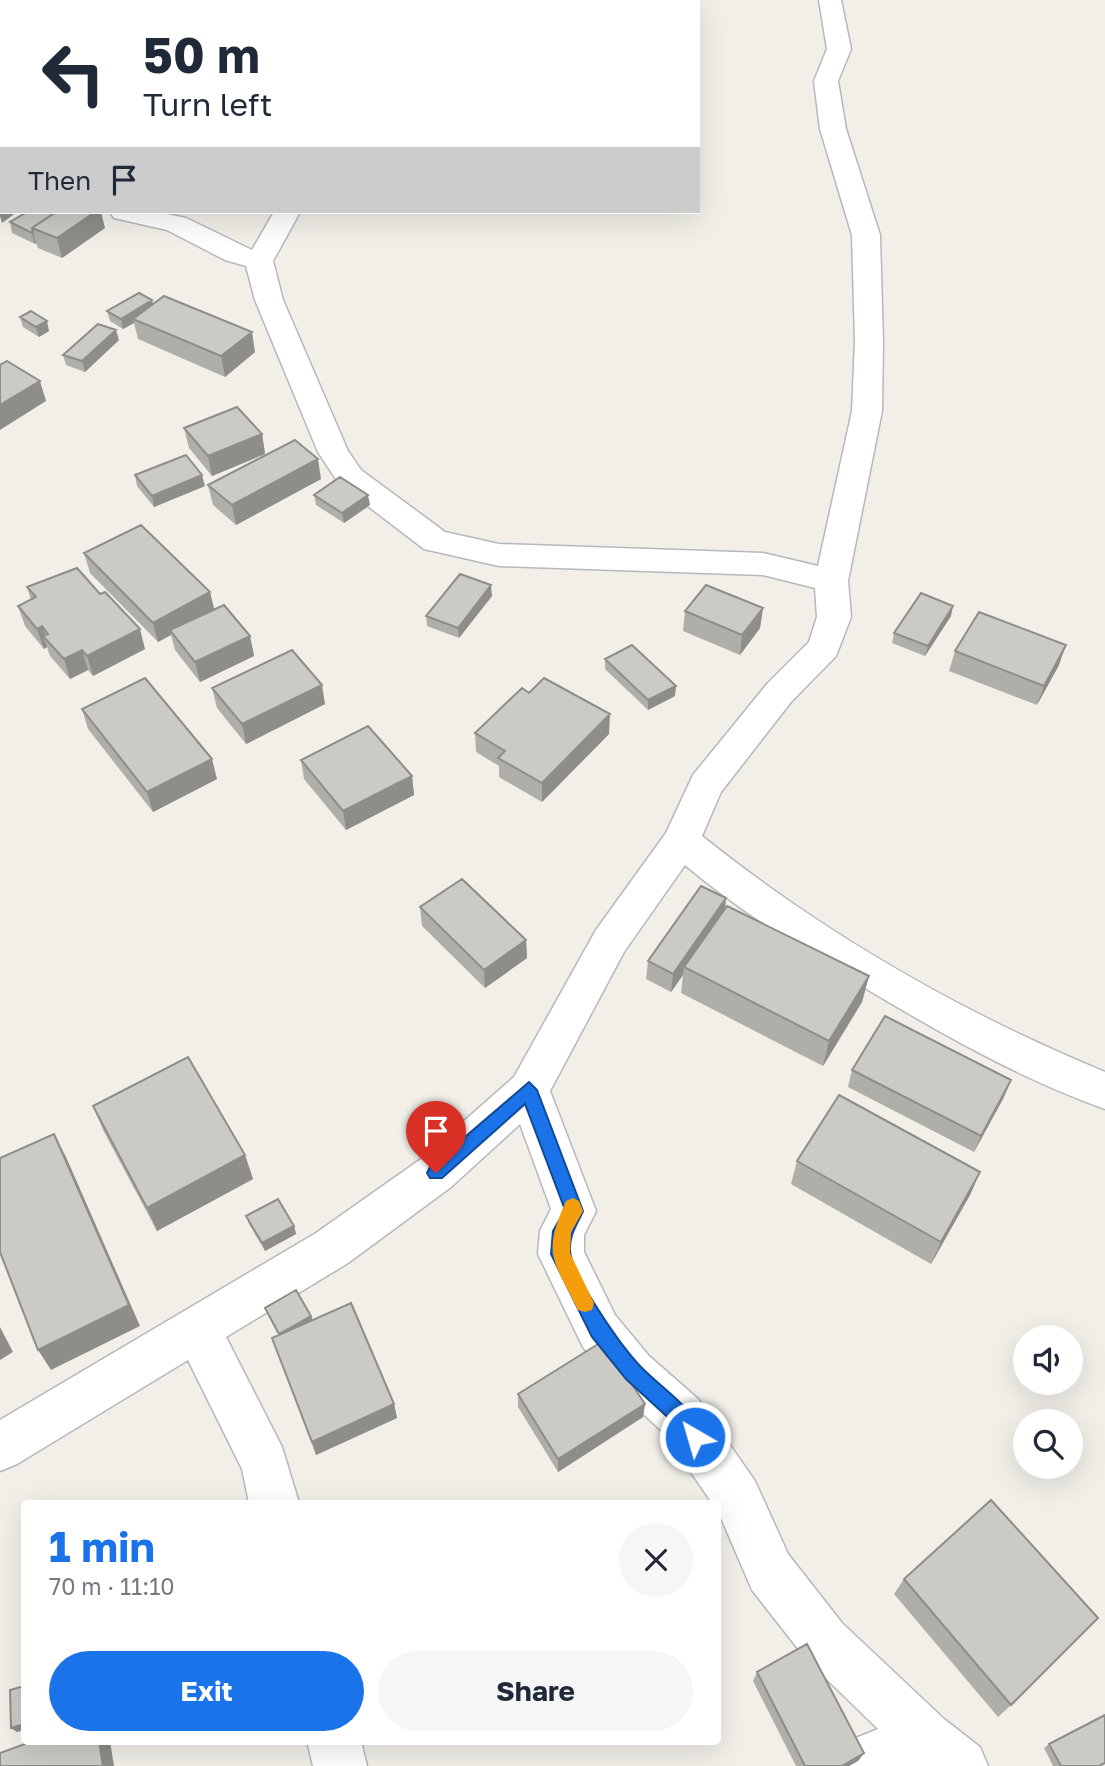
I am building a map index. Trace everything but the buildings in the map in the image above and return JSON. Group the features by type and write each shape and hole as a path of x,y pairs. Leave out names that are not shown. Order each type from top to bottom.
{"street":[{"path":"0,1447 343,1241 436,1173 529,1090 610,941 681,841 706,785 779,693 824,646 834,617 831,581 867,411 869,341 866,235 833,129 826,81 839,49 830,0"},
{"path":"132,214 176,224 235,254 259,261"},
{"path":"286,214 259,261 269,300 333,452 350,477 435,541 499,555 763,564 831,581"},
{"path":"681,841 748,895 801,930 942,1013 1043,1065 1105,1091"},
{"path":"529,1090 574,1211 562,1231 561,1254 599,1331 632,1372 681,1416 738,1498 771,1572 824,1641 943,1752"},
{"path":"197,1329 265,1464 273,1500"},
{"path":"335,1745 340,1766"},
{"path":"853,1766 943,1752"}],"slow traffic":[{"path":"573,1207 574,1211 562,1231 561,1254 585,1303"}],"route":[{"path":"436,1173 529,1090 574,1211 562,1231 561,1254 599,1331 632,1372 681,1416 695,1437"}]}
